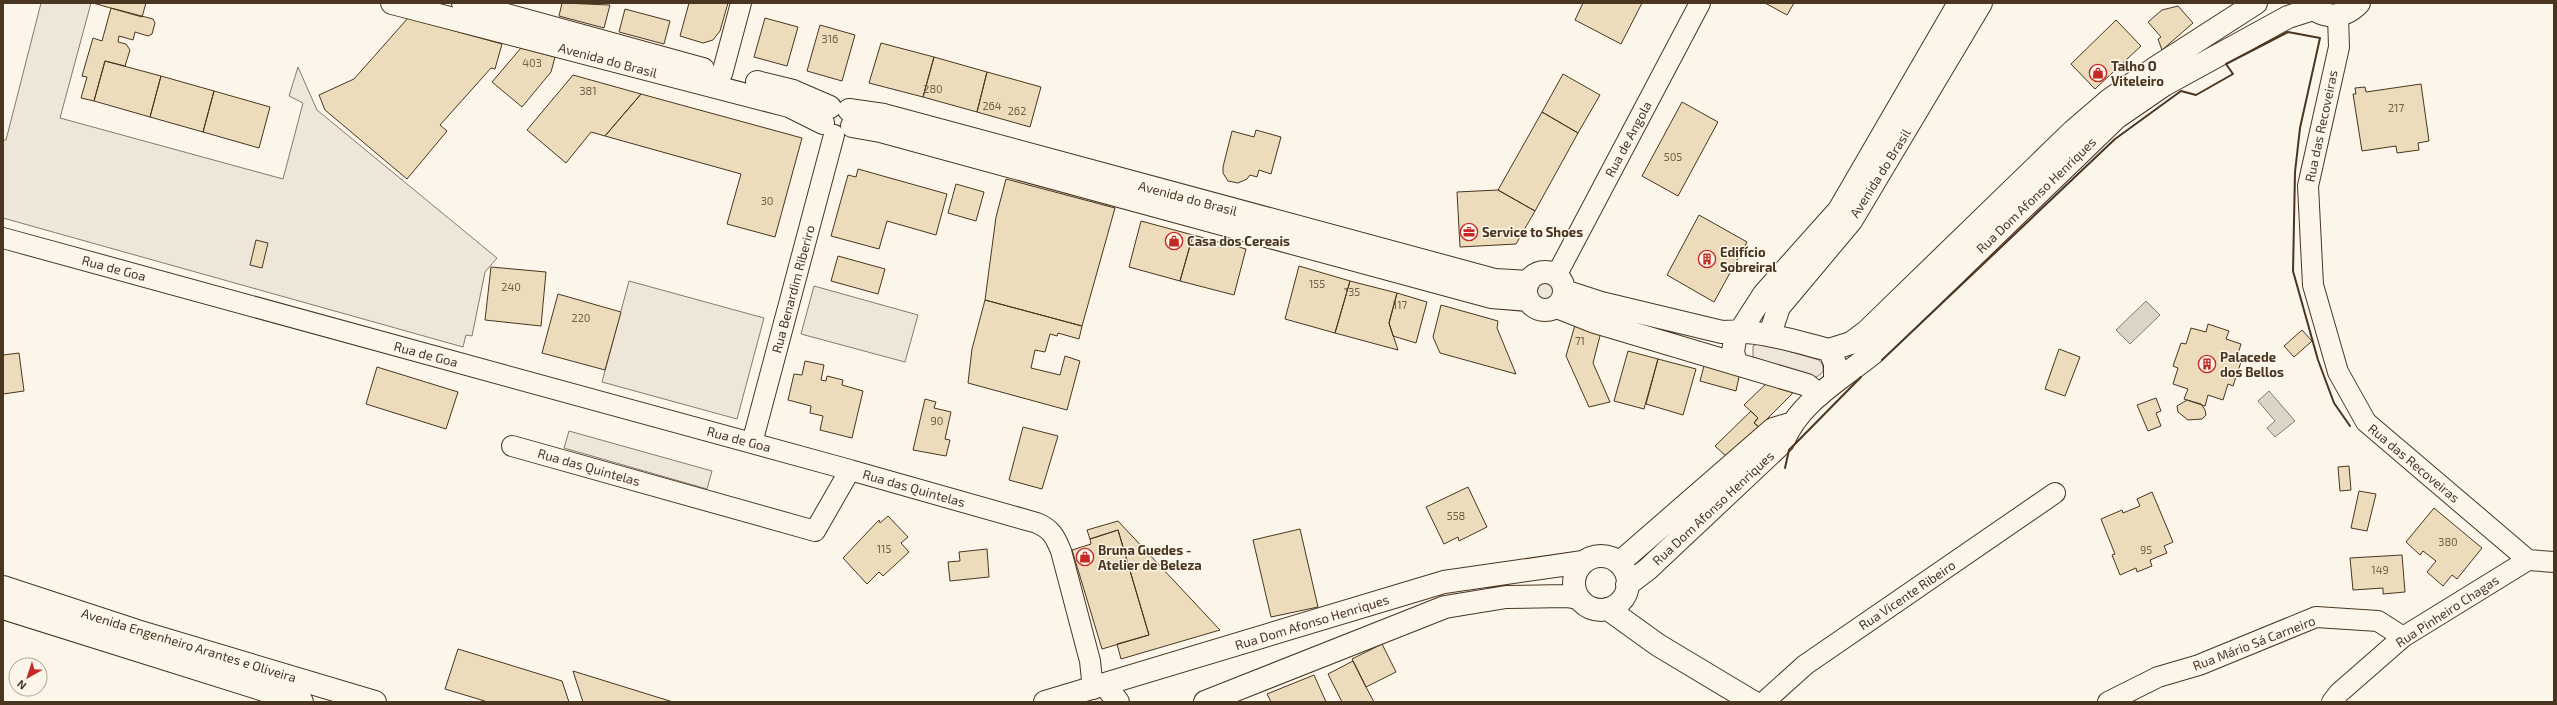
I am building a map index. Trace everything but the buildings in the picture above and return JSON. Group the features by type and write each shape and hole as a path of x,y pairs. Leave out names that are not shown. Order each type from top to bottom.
{"main road":[{"name":"Avenida do Brasil","path":"392,3 790,106 837,120 884,115 1495,280 1528,291 1537,309 1544,310 1559,291"},
{"name":"Avenida do Brasil","path":"463,3 722,74 793,91 837,120"},
{"name":"Avenida do Brasil","path":"1736,363 1733,345 1764,294 1839,210 1959,3"},
{"name":"Avenida do Brasil","path":"1770,334 1779,306 1851,220 1981,3"},
{"name":"Rua Dom Afonso Henriques","path":"1829,350 1851,343 1867,331 2067,137 2109,100 2256,3"},
{"path":"2338,16 2347,13 2359,3"},
{"name":"Rua Dom Afonso Henriques","path":"1608,609 1621,600 1627,585 1648,569 1783,442 1790,424 1819,395 1835,380 1850,371 1872,354 2116,118 2164,85 2310,6 2321,14 2338,16"},
{"name":"Avenida do Brasil","path":"1528,291 1541,272 1559,291 1595,322 1736,363 1807,386 1819,395"},
{"name":"Avenida do Brasil","path":"1559,291 1722,332 1742,330 1770,334 1829,350"},
{"path":"1829,350 1835,363 1835,380"},
{"name":"Rua Dom Afonso Henriques","path":"1045,702 1105,692 1444,582 1537,567 1583,562 1589,558 1605,556 1619,563 1772,429 1790,424"},
{"path":"1578,598 1575,591 1574,576 1583,562"},
{"path":"1619,563 1624,570 1627,585"},
{"name":"Avenida Engenheiro Arantes e Oliveira","path":"3,587 137,631 375,702"},
{"path":"1205,702 1445,607 1506,597 1567,596 1578,598 1591,608 1608,609 1658,646 1738,698"},
{"name":"Avenida Engenheiro Arantes e Oliveira","path":"3,608 302,702"}],"street":[{"path":"722,74 741,3"},
{"name":"Rua de Angola","path":"1559,291 1700,3"},
{"name":"Rua das Recoveiras","path":"2338,16 2339,47 2308,186 2313,285 2338,372 2366,422 2528,560"},
{"name":"Rua Benardim Riberiro","path":"752,443 837,120"},
{"name":"Rua de Goa","path":"3,238 850,470"},
{"name":"Rua das Quintelas","path":"512,446 815,531 850,470 1049,528 1055,536 1060,551 1090,661 1105,692"},
{"name":"Rua Vicente Ribeiro","path":"1764,702 1805,665 2055,493"},
{"path":"2528,560 2554,562"},
{"name":"Rua Pinheiro Chagas","path":"2332,702 2339,693 2403,637 2528,560"},
{"name":"Rua Mário Sá Carneiro","path":"2108,702 2158,677 2199,665 2316,617 2378,621 2403,637"}],"shaded area":[{"path":"41,3 91,3 60,118 283,179 303,103 289,96 298,67 317,110 497,258 485,272 472,336 466,335 463,347 3,218 3,140 6,140"},
{"path":"1545,279 1550,280 1556,286 1556,296 1550,302 1545,303 1540,302 1534,296 1533,291 1534,286 1540,280"},
{"path":"629,281 764,318 737,419 602,382"},
{"path":"814,286 918,315 905,362 801,334"},
{"path":"2146,301 2160,315 2130,344 2116,330"},
{"path":"1760,343 1819,360 1823,366 1822,373 1814,378 1753,357 1753,346"},
{"path":"2269,391 2295,421 2275,437 2267,428 2275,421 2258,401"},
{"path":"569,431 712,471 707,489 564,448"}],"wall":[{"path":"1882,360 2115,139 2181,91 2196,95 2233,74 2226,64 2288,32 2320,38 2300,128 2295,172 2293,271 2318,360 2334,403 2350,426"},
{"path":"1785,468 1789,450 1861,377"}],"place":[{"name":"Talho O Viteleiro","path":"2098,73"},
{"name":"Service to Shoes","path":"1469,232"},
{"name":"Casa dos Cereais","path":"1174,241"},
{"name":"Edifício Sobreiral","path":"1707,259"},
{"name":"Palacede dos Bellos","path":"2207,364"},
{"name":"Bruna Guedes - Atelier de Beleza","path":"1085,557"}]}
